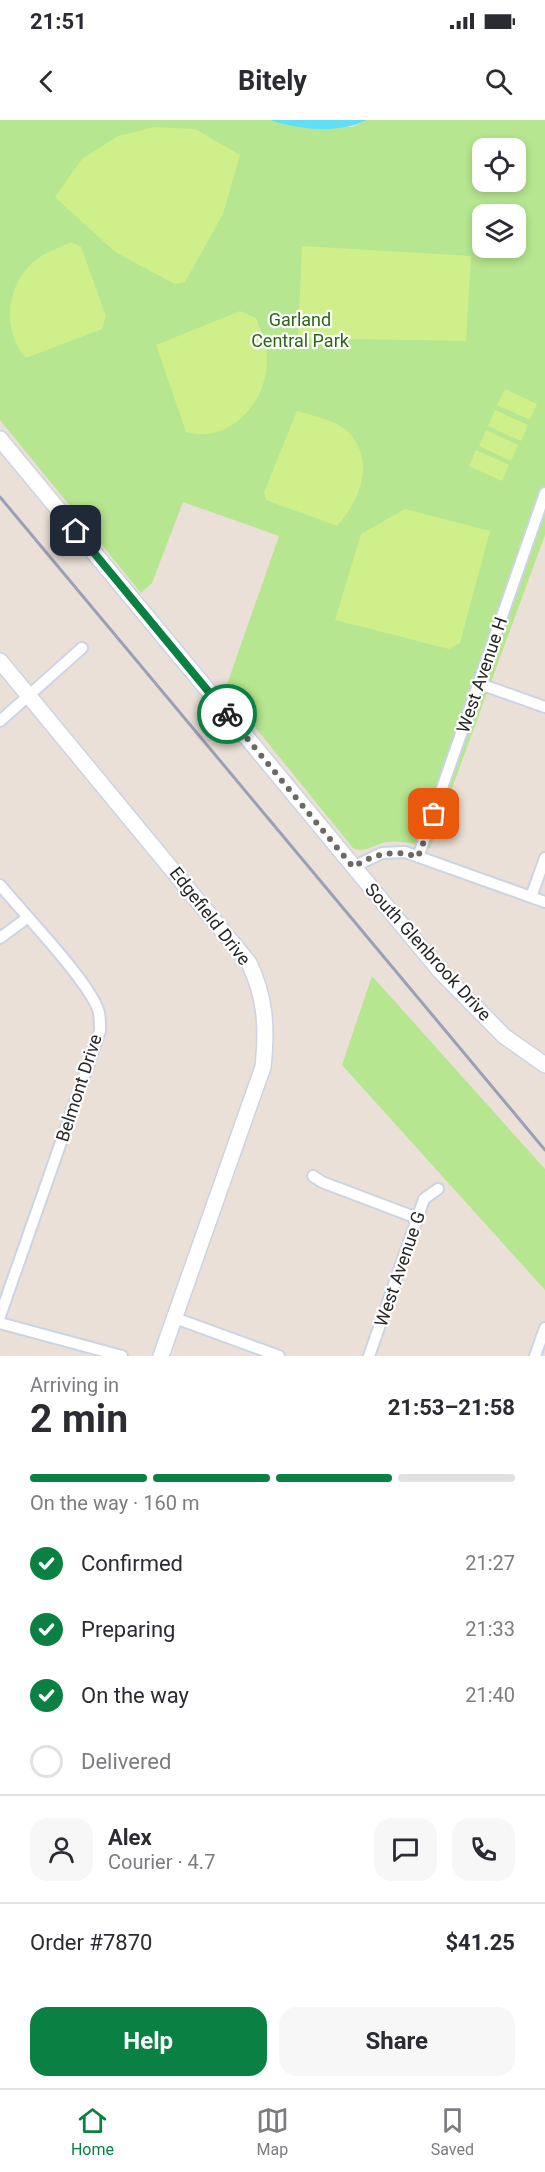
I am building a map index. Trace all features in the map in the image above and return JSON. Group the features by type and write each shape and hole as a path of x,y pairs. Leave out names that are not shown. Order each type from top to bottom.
{"street":[{"name":"South Glenbrook Drive","path":"0,440 353,867 474,1007 504,1036 545,1065"},
{"name":"West Avenue H","path":"418,857 545,493"},
{"path":"0,721 82,648"},
{"name":"Edgefield Drive","path":"0,661 249,963 263,996 267,1033 263,1067 161,1356"},
{"path":"480,684 545,707"},
{"path":"353,867 382,853 396,852 418,857 545,902"},
{"path":"531,897 545,858"},
{"name":"Belmont Drive","path":"0,885 75,974 93,999 99,1011 100,1031 0,1316"},
{"path":"0,938 27,918"},
{"path":"313,1176 322,1182 417,1218"},
{"name":"West Avenue G","path":"369,1356 424,1199 438,1189"},
{"path":"175,1318 279,1356"},
{"path":"0,1323 122,1356"},
{"path":"535,1356 545,1328"}],"green space":[{"name":"Garland Central Park","path":"0,120 270,120 352,127 367,120 545,120 545,535 430,848 391,842 361,850 353,848 225,690 279,536 183,502 152,583 141,593 0,420"},
{"path":"154,127 195,129 240,155 223,214 185,282 175,284 115,252 55,197 82,159 118,136"},
{"path":"71,242 81,247 106,316 102,329 26,358 12,333 10,319 14,291 29,266 41,256"},
{"path":"302,246 471,256 466,341 298,338"},
{"path":"240,311 256,318 265,343 266,375 261,390 243,416 231,426 217,432 202,434 186,432 156,345"},
{"path":"505,389 537,404 530,420 497,405"},
{"path":"495,410 528,425 521,441 488,426"},
{"path":"297,411 341,426 352,436 359,448 363,472 361,484 345,517 337,526 266,500 264,492"},
{"path":"486,430 518,445 511,461 479,446"},
{"path":"476,450 509,465 502,481 469,466"},
{"path":"405,509 490,531 460,643 449,649 335,620 361,534"},
{"path":"372,976 545,1169 545,1290 342,1065"}],"water":[{"path":"270,120 367,120 344,127 319,129"}],"railway":[{"path":"0,497 545,1150"}],"way so far":[{"path":"227,714 353,867 382,853 405,852 418,857 434,814"}],"route":[{"path":"76,531 227,714"}]}
